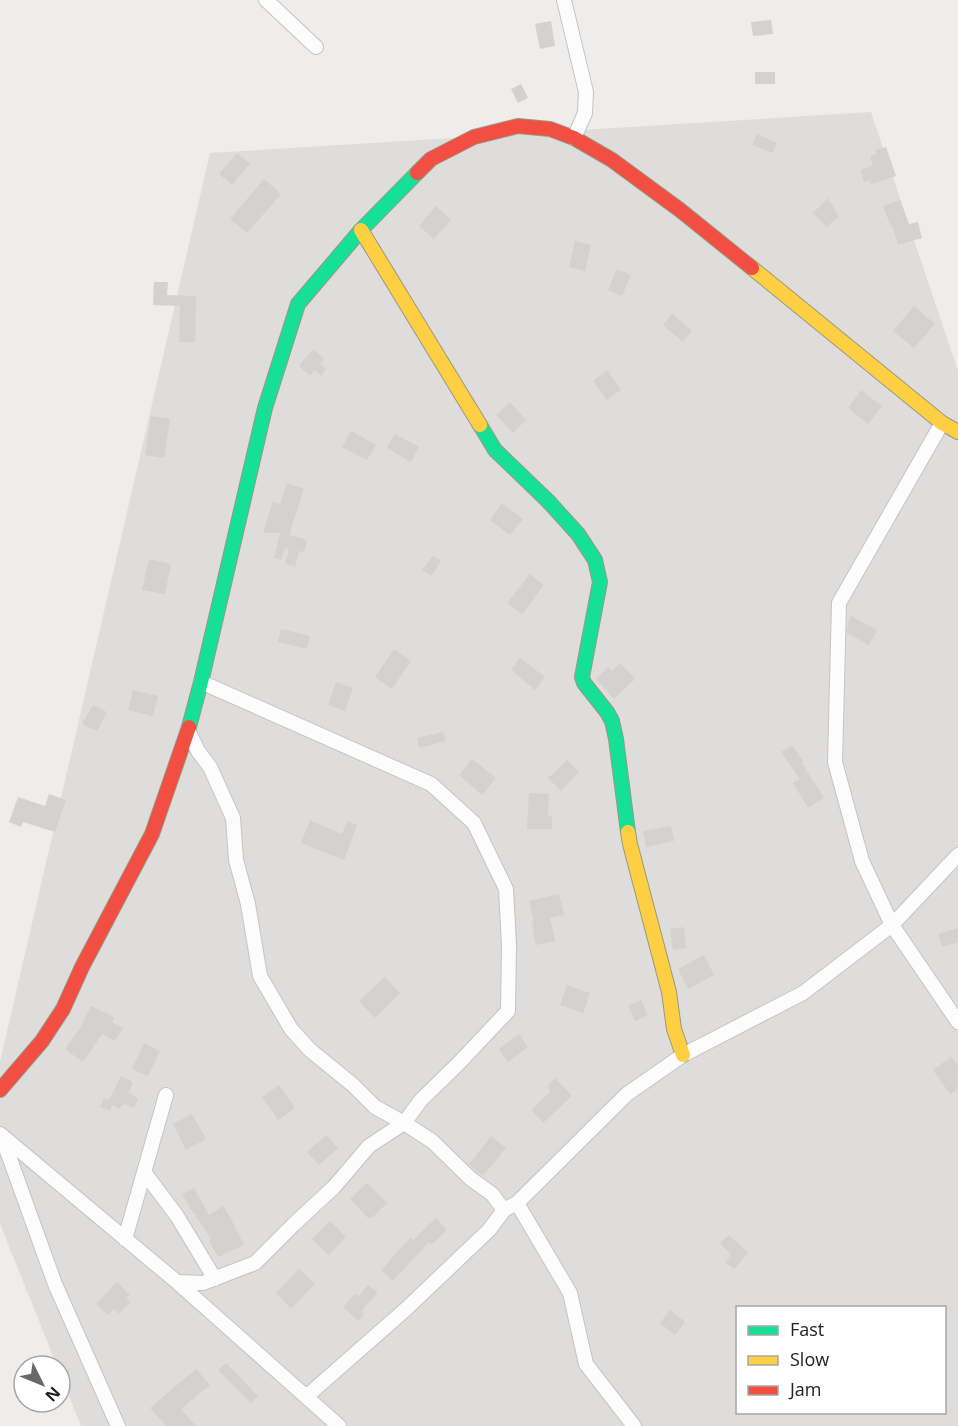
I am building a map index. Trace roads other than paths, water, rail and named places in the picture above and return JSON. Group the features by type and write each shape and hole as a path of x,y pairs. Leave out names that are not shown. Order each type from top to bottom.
{"street":[{"path":"266,0 316,47"},
{"path":"564,0 586,92 585,113 574,138"},
{"path":"0,1090 42,1041 63,1009 82,966 152,834 188,730 265,408 298,304 361,230 431,159 474,137 518,126 550,129 574,138 612,160 680,210 942,423 958,432"},
{"path":"361,230 495,450 548,501 578,534 595,560 600,582 582,677 612,721 630,844 669,992 674,1029 682,1056"},
{"path":"942,423 839,603 835,762 862,861 892,926 958,1022"},
{"path":"177,1282 203,1283 255,1263 334,1187 369,1146 404,1123 421,1100 458,1065 508,1011 509,945 506,889 474,823 431,784 201,682"},
{"path":"188,730 198,751 210,767 233,819 236,860 248,904 260,976 291,1029 310,1050 353,1085 375,1107 432,1141 471,1179 492,1194 504,1210"},
{"path":"307,1396 406,1310 489,1230 504,1210 517,1203 627,1094 682,1056 803,993 892,926 958,855"},
{"path":"125,1239 166,1095"},
{"path":"1,1135 177,1282 339,1426"},
{"path":"1,1135 55,1284 118,1426"},
{"path":"144,1172 177,1216 215,1279"},
{"path":"517,1203 570,1293 586,1364 634,1426"}]}
